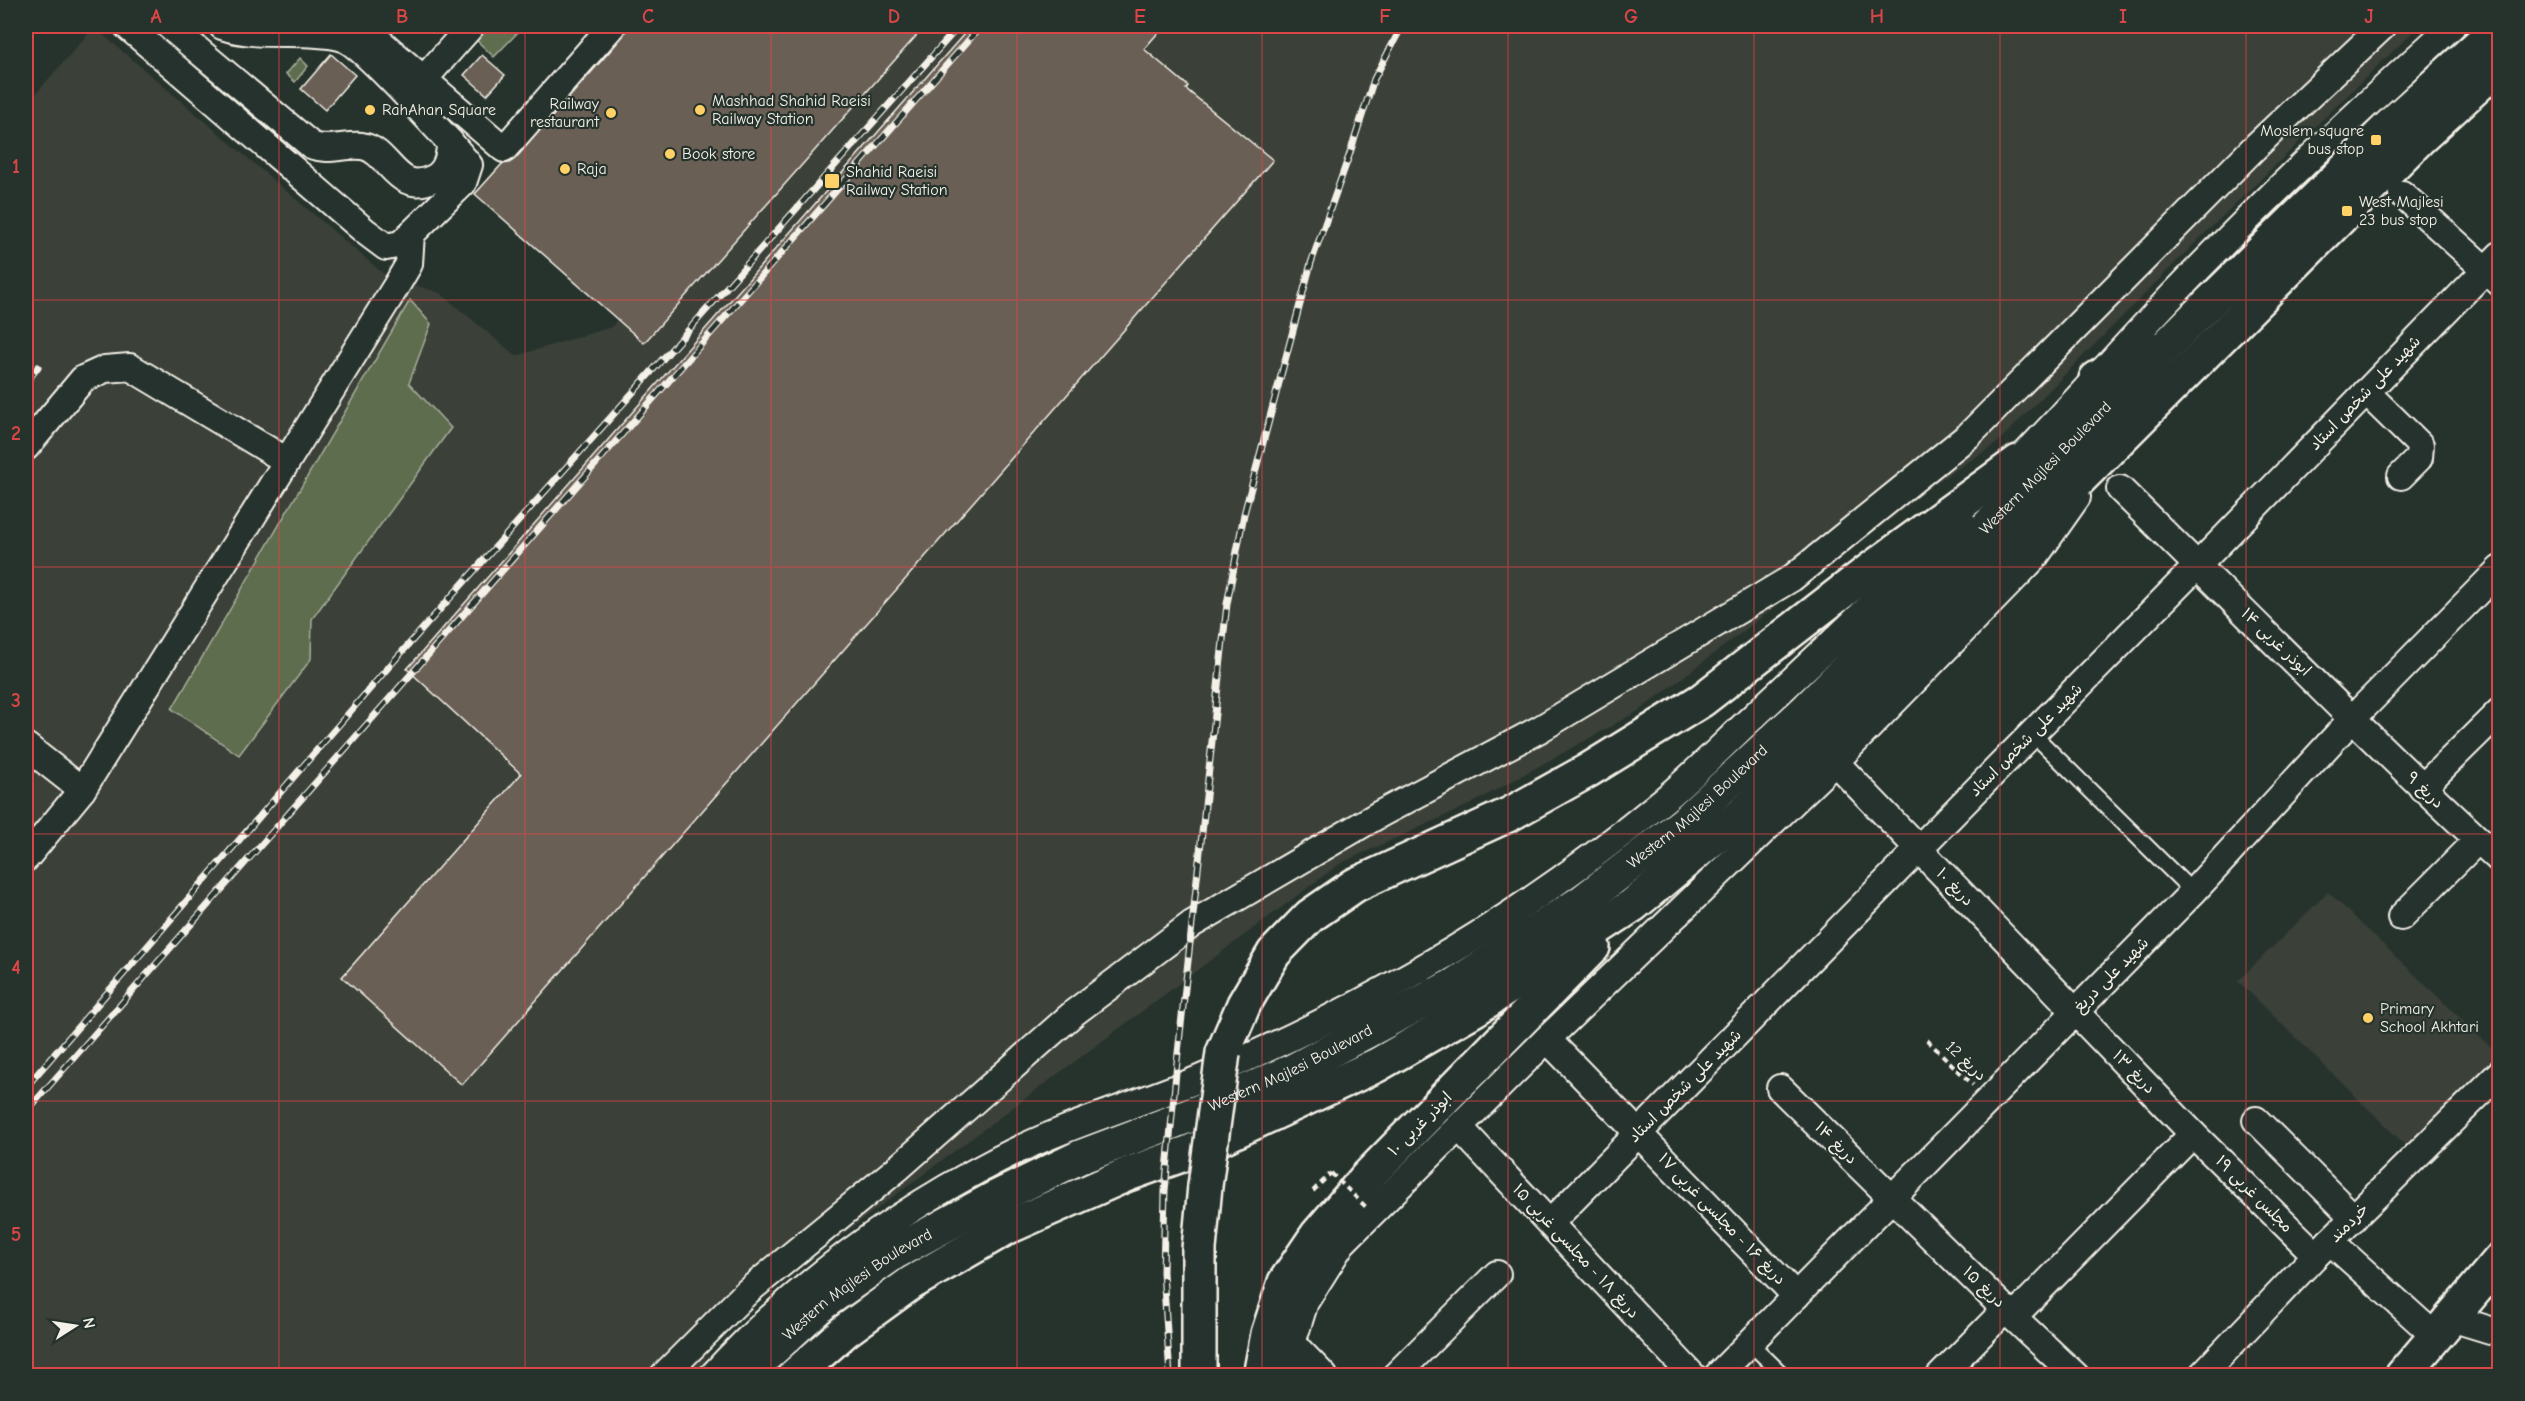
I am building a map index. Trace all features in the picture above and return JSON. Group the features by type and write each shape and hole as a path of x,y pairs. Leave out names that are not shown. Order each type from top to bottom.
{"main road":[{"name":"Western Majlesi Boulevard","path":"743,1376 824,1303 894,1253 995,1198 1080,1157 1191,1115 1292,1071 1464,978 1583,901 1684,823 1806,710 2201,311 2398,118 2499,26"},
{"name":"Western Majlesi Boulevard","path":"794,1376 845,1331 911,1283 1006,1228 1128,1174 1190,1152 1377,1065 1475,1009 1633,905 1740,816 2419,139 2499,65"},
{"path":"2096,380 2201,311"},
{"path":"1859,656 2018,462"},
{"path":"1199,1376 1199,1249 1223,1053 1244,1004 1274,953 1310,916 1355,885 1510,814 1587,771 1702,700 1870,570 2018,462"},
{"name":"ابوذر غربی ۱۰","path":"1260,1376 1268,1334 1285,1282 1317,1235 1367,1177 1511,1033 1633,905"},
{"path":"2412,1372 2443,1327 2499,1260"}],"street":[{"path":"127,26 377,242 386,247 401,244 464,183 469,165 466,158 363,53 343,38 311,33 252,32 222,26"},
{"path":"169,26 311,145 320,148 364,146 372,150 408,182 418,183 438,175 445,168 450,142"},
{"path":"362,26 504,149 612,26"},
{"path":"424,79 471,26"},
{"path":"663,1376 747,1292 898,1168 1075,1012 1192,924 1380,814 1540,729 1792,578 1968,435 2254,148 2383,26"},
{"path":"712,1376 738,1348 796,1294 872,1235 936,1194 1002,1157 1197,1079 1338,1014 1421,969 1501,919 1576,867 1675,790 1841,635 2018,462 2180,288 2376,95 2452,26"},
{"path":"2402,194 2495,269"},
{"path":"26,858 82,790 409,264 411,234"},
{"name":"شهید علی شخص استاد","path":"1550,1223 2366,392 2495,269"},
{"path":"26,447 83,379 105,369 130,367 286,461"},
{"path":"2366,392 2420,445 2419,458 2401,476"},
{"path":"1288,1376 1292,1343 1305,1302 1342,1243 1548,1039 1835,762 2034,558 2111,448"},
{"name":"ابوذر غربی ۱۴","path":"2120,489 2354,718"},
{"name":"شهید علی دریغ","path":"1717,1376 2193,892 2354,718 2499,569"},
{"path":"2421,788 2499,711"},
{"name":"دریغ ۹","path":"2354,718 2421,788 2499,860"},
{"path":"26,746 82,790"},
{"name":"دریغ ۱۰","path":"1835,762 2075,1011"},
{"path":"2401,917 2478,840"},
{"name":"دریغ ۱۳","path":"2075,1011 2193,1134"},
{"name":"دریغ ۱۶ - مجلسی غربی ۱۷","path":"1548,1039 1796,1296"},
{"name":"خردمند","path":"2201,1376 2323,1248 2499,1073"},
{"name":"دریغ ۱۴","path":"1780,1088 1892,1199"},
{"path":"2256,1120 2354,1218"},
{"name":"دریغ ۱۸ - مجلسی غربی ۱۵","path":"1459,1127 1693,1376"},
{"path":"1940,1376 2010,1313 2193,1134"},
{"name":"مجلس غربی ۱۹","path":"2193,1134 2323,1248 2443,1327"},
{"name":"دریغ ۱۵","path":"1892,1199 2076,1376"},
{"path":"1395,1376 1497,1274"},
{"path":"2443,1327 2499,1333"},
{"path":"1292,1343 1324,1376"}],"lane":[{"path":"2032,734 2193,892"},
{"path":"1749,1342 1784,1376"}],"path":[{"name":"دریغ 12","path":"1927,1040 1989,1100"},
{"path":"1313,1191 1331,1173 1366,1207"}],"shaded area":[{"path":"877,26 2419,26 2199,239 1996,444 1929,487 1900,512 1640,710 1469,805 1341,863 724,1323 697,1375 26,1376 26,105 94,27 386,276 440,293 516,356 611,327"},
{"name":"Primary School Akhtari","path":"2328,892 2499,1055 2411,1151 2238,981"}],"green space":[{"path":"485,26 524,26 494,57 473,37"},
{"path":"300,58 308,66 295,82 286,74"},
{"path":"410,300 431,324 409,383 451,428 312,619 311,659 239,755 172,709"}],"building":[{"name":"Mashhad Shahid Raeisi Railway Station","path":"627,26 925,26 644,343 475,194 502,164 515,159 623,36"},
{"path":"971,26 1164,26 1144,49 1188,86 1186,89 1273,160 462,1085 342,977 521,774 407,669"},
{"path":"331,54 355,75 325,110 301,89"},
{"path":"482,55 505,75 487,95 464,75"}],"railway":[{"path":"26,1087 386,670 959,26"},
{"path":"26,1112 981,26"},
{"path":"1170,1376 1163,1272 1165,1191 1227,604 1244,514 1311,263 1374,79 1402,26"},
{"path":"26,383 38,367"}],"place":[{"name":"RahAhan Square","path":"370,110"},
{"name":"Mashhad Shahid Raeisi Railway Station","path":"700,110"},
{"name":"Railway restaurant","path":"611,113"},
{"name":"Moslem square bus stop","path":"2376,140"},
{"name":"Book store","path":"670,154"},
{"name":"Raja","path":"565,169"},
{"name":"Shahid Raeisi Railway Station","path":"832,181"},
{"name":"West Majlesi 23 bus stop","path":"2347,211"},
{"name":"Primary School Akhtari","path":"2368,1018"}]}
